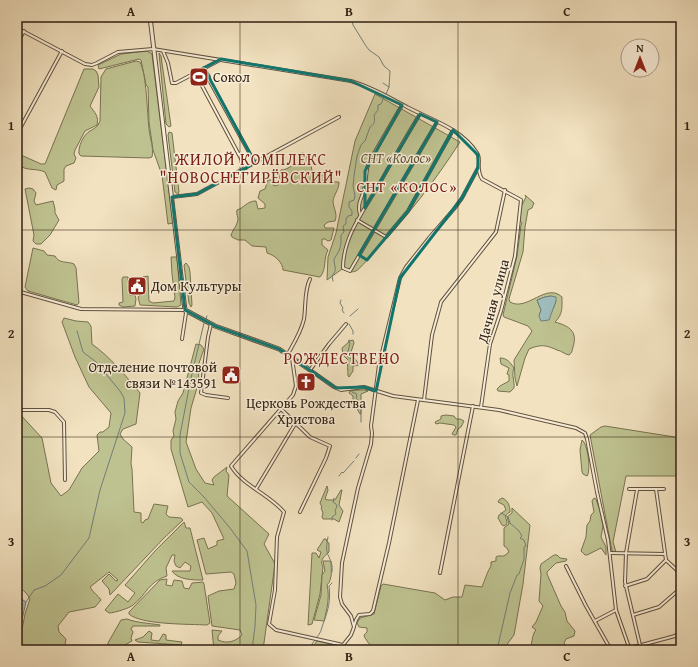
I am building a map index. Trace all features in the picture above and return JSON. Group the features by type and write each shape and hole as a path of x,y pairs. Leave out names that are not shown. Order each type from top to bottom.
{"street":[{"path":"150,17 186,313 182,339"},
{"path":"17,28 85,64 92,65 118,52 153,49 351,81 362,84 453,130 478,155 478,173 482,178 504,190 496,232 440,306 432,335 424,400"},
{"path":"17,43 24,31"},
{"path":"163,50 168,63 172,83 176,83 221,60"},
{"path":"17,134 62,51"},
{"path":"204,68 255,163"},
{"path":"194,74 246,168"},
{"path":"200,83 209,78"},
{"path":"360,214 358,209 365,186 365,171 402,105"},
{"path":"420,114 360,214 348,240 343,261 343,268 350,271 437,122"},
{"path":"172,197 197,194 339,117"},
{"path":"357,220 386,237 408,211 453,130"},
{"path":"354,627 351,616 342,604 340,597 343,557 355,500 371,444 371,426 379,365 400,278 420,250 462,198 478,168"},
{"name":"Дачная улица","path":"481,407 490,344 501,311 515,256 521,200 504,190"},
{"path":"288,354 302,327 307,284 310,278"},
{"path":"17,291 81,309 185,310 211,324 271,346 288,354 336,388 345,390 364,387 393,396 504,411 576,428 585,433 587,439 606,529 616,610 630,649 640,644 675,636 681,632"},
{"path":"211,324 201,393 228,398"},
{"path":"310,370 346,324"},
{"path":"292,357 295,389 293,395 231,466 284,512 276,537 275,590 269,624 276,630 342,645 351,635 359,615 370,614 373,611 389,543 418,400"},
{"path":"17,406 22,410 48,410 55,412 64,422 65,480"},
{"path":"440,573 473,406"},
{"path":"281,409 310,437 330,446 326,458 300,512"},
{"path":"256,489 295,424"},
{"path":"629,488 638,490 664,489"},
{"path":"638,490 626,553 625,586 640,644"},
{"path":"656,490 666,560 681,574"},
{"path":"610,553 665,554"},
{"path":"625,586 647,579 666,560"},
{"path":"566,566 611,650"},
{"path":"633,615 659,607 681,588"},
{"path":"595,621 616,610"}],"highlighted area":[{"path":"221,59 351,81 402,105 365,171 365,208 420,114 437,122 359,255 367,260 408,211 453,130 478,155 478,168 462,198 400,278 376,391 364,387 336,388 279,349 215,326 185,310 172,197 197,194 255,163 204,68"}],"green space":[{"path":"147,51 152,54 173,223 168,224 162,175 153,150 149,122 148,87 146,85 141,60 139,59 99,69 98,65 121,54"},
{"path":"159,53 161,56 171,126 169,127 166,124"},
{"path":"136,61 140,62 144,76 152,157 81,156 79,151 83,138 97,126 100,121 101,77 106,69"},
{"path":"84,69 93,69 98,75 99,87 90,106 97,117 97,125 85,131 75,150 74,154 76,158 74,163 66,166 64,169 64,181 57,185 56,190 52,188 45,172 20,166 19,158 21,155 41,164 45,164"},
{"name":"СНТ «Колос»","path":"375,94 460,142 441,171 420,198 361,267 352,272 342,269 327,280 328,257 336,233 355,141"},
{"path":"169,132 172,133 178,194 175,192 168,135"},
{"path":"304,153 314,173 329,177 331,182 339,182 333,201 336,215 335,221 328,222 324,225 325,228 334,228 331,240 328,241 322,239 322,245 328,250 324,271 320,277 283,270 282,265 278,260 267,253 266,247 252,246 245,240 238,240 231,235 238,220 237,210 250,202 256,201 258,209 265,208 265,204 258,198 260,191 265,189 268,180 272,180 273,185 276,186 279,184 281,170 299,164 299,155"},
{"path":"25,189 33,189 36,193 34,201 36,205 53,201 55,213 59,220 50,235 41,244 36,244 33,241 34,235"},
{"path":"525,195 534,203 532,208 528,210 523,252 509,299 510,302 516,304 523,303 543,295 556,293 562,297 562,308 558,319 555,322 568,327 571,330 574,341 572,352 569,355 546,346 537,346 529,349 517,386 514,360 532,331 528,326 504,317 503,315 517,256 522,223 520,221 521,207 526,197","holes":["551,296 556,301 553,309 539,316 541,310 537,300"]},
{"path":"33,248 44,251 47,255 55,256 61,261 74,264 76,268 79,303 77,305 28,291 25,287"},
{"path":"171,257 177,258 181,305 177,307 140,305 138,297 143,293 143,277 148,276 149,301 153,303 174,301 175,297"},
{"path":"186,263 190,272 191,307 189,303 184,265"},
{"path":"123,277 128,277 129,293 130,295 135,295 135,306 123,307 119,305 119,303 123,302"},
{"path":"64,318 88,322 91,326 92,344 123,373 140,393 136,424 123,429 120,434 132,447 131,464 134,512 141,513 141,522 143,523 148,519 154,504 168,506 166,514 169,517 181,518 183,520 110,595 109,589 102,581 109,574 116,581 118,580 109,572 90,587 101,600 95,607 69,612 58,626 59,632 66,639 64,650 18,650 25,614 30,599 23,591 17,588 17,411 42,438 51,483 61,496 69,490 82,468 99,451 97,435 109,427 111,413 89,387 75,357 62,322"},
{"path":"353,340 354,343 351,352 359,365 353,366 353,371 349,377 348,360 343,355 342,348"},
{"path":"196,344 201,345 204,349 198,366 199,381 191,408 186,442 196,469 205,483 214,485 212,480 214,477 227,467 226,471 229,475 227,496 269,534 264,544 275,564 263,650 214,650 212,630 222,631 218,636 218,640 225,642 234,641 242,635 240,630 212,626 208,596 219,591 234,589 236,583 234,574 231,572 206,574 197,540 204,538 208,549 217,545 217,541 224,539 212,513 202,502 188,507 171,449 171,440 174,436 173,431 176,419 175,412 178,401 183,393"},
{"path":"500,358 508,361 514,368 514,388 510,392 498,391 497,389 509,381 509,375 507,374 509,368 501,364"},
{"path":"350,391 368,391 361,394 361,405 365,408 361,409 361,414 356,407 350,404 353,402 353,396 349,393"},
{"path":"441,416 454,416 456,419 464,421 458,429 456,435 452,434 456,427 454,425 440,423 436,424 435,422 441,419"},
{"path":"605,426 681,438 681,484 677,476 626,476 613,542 616,552 612,551 590,435 601,427"},
{"path":"582,440 586,447 588,458 589,469 587,476 582,472 580,450"},
{"path":"327,486 328,490 325,499 328,500 335,500 342,490 339,505 343,511 339,522 334,519 323,519 322,517 323,513 320,503"},
{"path":"502,498 509,505 510,510 506,516 507,524 504,526 498,518 499,515 506,510 504,505 498,502"},
{"path":"594,498 596,499 600,511 603,526 601,537 606,547 606,555 601,548 587,555 581,551 586,537 587,525 590,521 591,515 594,512 592,501"},
{"path":"512,508 530,525 523,584 514,635 504,650 475,650 469,646 461,650 373,650 364,635 367,632 367,628 359,627 357,623 360,618 374,614 381,586 383,584 435,593 445,600 453,597 462,597 465,585 482,587 491,566 491,562 496,561 496,557 504,556 509,552 504,546 504,528 509,524 507,517 512,513"},
{"path":"184,522 186,528 190,528 203,580 186,579 175,574 172,571 190,571 191,566 185,562 180,568 176,566 174,561 175,555 172,555 166,568 167,576 152,585 138,601 125,609 111,613 105,610 118,594 128,602 135,593 125,585 155,551"},
{"path":"324,539 326,539 329,543 329,552 322,560 323,567 320,594 312,624 308,625 312,553 316,553 319,558 321,552 317,550"},
{"path":"554,555 567,559 566,561 556,563 547,572 547,574 565,612 567,621 575,631 574,636 566,639 564,643 566,647 571,647 576,650 530,650 536,630 532,627 536,622 543,606 539,601 541,564"},
{"path":"323,561 331,561 331,577 327,585 328,598 324,621 314,620 321,595 322,575 325,571"},
{"path":"167,579 166,585 172,586 174,580 182,581 184,588 189,589 192,583 203,582 210,623 207,625 154,622 135,618 129,614 129,612 160,580"},
{"path":"127,619 160,626 133,626 131,629 133,632 131,638 132,641 116,650 106,650 108,643 121,620"},
{"path":"149,631 152,633 151,640 159,641 163,634 166,635 166,640 182,642 181,645 138,642 135,640 143,637"},
{"path":"317,641 341,646 342,650 314,650 314,645"}],"water":[{"path":"551,296 556,297 556,301 549,320 541,321 539,316 541,310 537,300"},
{"path":"17,596 26,602 17,642"}],"waterway":[{"path":"351,17 353,25 366,46 379,57 384,66 390,71 389,87 386,94"},
{"path":"383,83 389,87"},
{"path":"333,281 332,276 335,270 334,259 340,248 341,235 344,232 343,226 346,224 346,219 348,216 352,215 349,202 354,200 355,196 353,186 357,156 370,127 374,123 374,115 378,110 378,105 381,104 384,97"},
{"path":"341,300 340,303 344,313"},
{"path":"350,316 358,309"},
{"path":"204,323 180,435 180,453 189,482 204,497 247,551 256,605 252,650"},
{"path":"349,324 353,334"},
{"path":"26,602 34,590 45,586 61,575 89,538 100,490 125,413 124,398 120,391 96,362 83,352 77,331"},
{"path":"350,340 348,341 350,343 347,356 355,362 356,366"},
{"path":"351,390 353,393 356,393 356,398 358,400 356,401 361,404 361,422"},
{"path":"356,458 359,454"},
{"path":"339,476 354,461"},
{"path":"332,520 332,517 336,514 335,510 337,507 333,502 334,498"},
{"path":"497,650 510,593 517,575 519,574 524,559 524,547 526,546 524,540 520,538 522,536 519,531 510,523 508,517 501,513"},
{"path":"328,537 327,549 332,564 332,572"},
{"path":"316,638 321,631 329,605 329,586 332,583"},
{"path":"312,650 312,644 315,640"}],"place":[{"name":"Сокол","path":"199,77"},
{"name":"Дом Культуры","path":"137,286"},
{"name":"Отделение почтовой связи №143591","path":"231,375"},
{"name":"Церковь Рождества Христова","path":"306,382"}],"district":[{"name":"ЖИЛОЙ КОМПЛЕКС \"НОВОСНЕГИРЁВСКИЙ\"","path":"251,168"},
{"name":"СНТ «КОЛОС»","path":"407,186"},
{"name":"РОЖДЕСТВЕНО","path":"342,358"}]}
